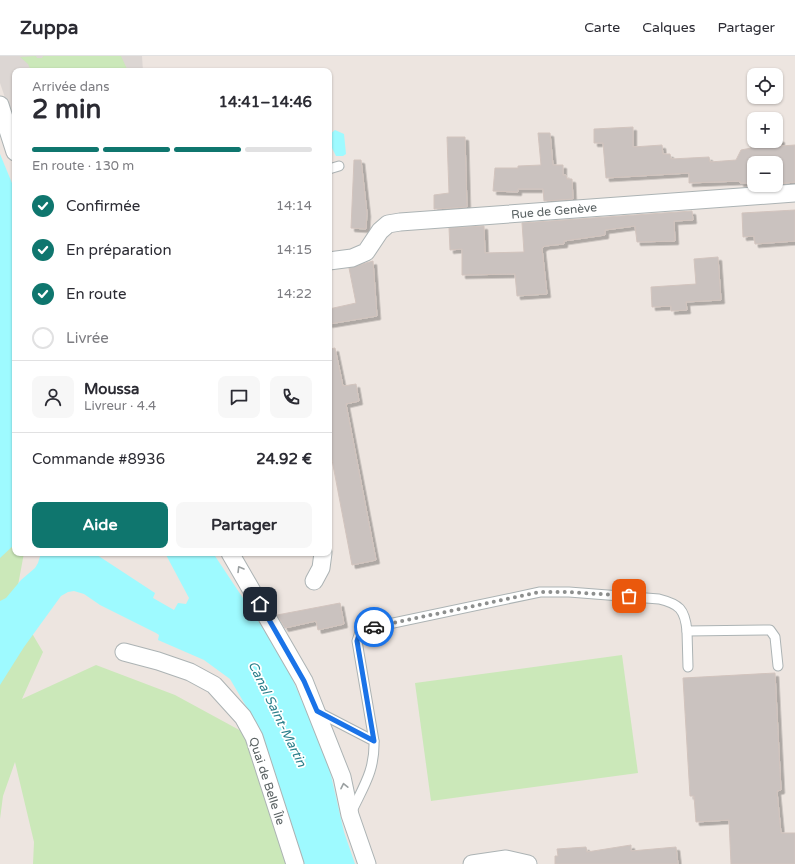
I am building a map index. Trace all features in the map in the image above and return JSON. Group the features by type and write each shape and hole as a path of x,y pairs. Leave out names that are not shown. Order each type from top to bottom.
{"street":[{"path":"0,105 12,143"},
{"name":"Rue de Genève","path":"332,261 352,258 366,252 380,231 388,224 400,222 795,193"},
{"path":"232,556 304,681 342,777 350,815 367,864"},
{"path":"314,581 322,568 323,556"},
{"name":"Quai de Belle Île","path":"124,652 158,660 190,672 214,685 243,717 254,737 295,864"},
{"path":"472,864 494,862 506,859 528,864"}],"lane":[{"path":"332,168 339,166"},
{"path":"350,815 371,770 374,756 374,741 357,641 360,632 366,629 540,592 569,592 659,599 671,602 680,608 685,616 688,667"},
{"path":"687,631 770,630 775,637 778,666"},
{"path":"317,711 374,741"}],"shaded area":[{"path":"0,56 142,56 143,68 12,68 12,118 0,83"}],"green space":[{"path":"36,56 37,58 42,58 43,56 121,56 127,68 30,68 28,64 20,57"},
{"path":"0,374 12,437 12,556 23,556 13,612 33,635 43,652 22,699 96,665 175,695 243,732 291,864 33,864 34,842 15,762 3,796 0,819"},
{"path":"622,655 638,773 431,801 415,683"}],"water":[{"path":"335,130 344,134 346,154 343,156 336,156 332,148 332,132"},
{"path":"0,154 12,183 12,547 0,558"},
{"name":"Canal Saint-Martin","path":"40,556 99,556 155,593 153,598 174,610 178,603 186,604 189,598 167,556 215,556 284,660 327,758 344,832 355,864 302,864 280,790 256,723 230,679 204,660 158,640 159,635 156,633 100,605 84,594 74,591 68,592 61,596 24,647 0,685 0,601 6,598 38,563"}],"building":[{"path":"633,127 633,147 662,145 663,154 670,154 671,159 709,157 710,162 736,160 741,150 751,148 783,148 783,146 795,145 795,182 783,183 783,156 747,156 747,183 740,183 740,181 689,183 689,173 606,178 603,143 594,143 594,129"},
{"path":"538,133 550,133 553,165 563,165 563,175 566,175 567,179 572,179 573,199 544,201 543,189 518,189 518,192 493,191 495,168 518,168 518,166 541,165"},
{"path":"447,137 465,137 467,207 434,209 434,195 449,193"},
{"path":"354,160 361,160 367,213 366,229 351,228"},
{"path":"795,210 795,241 755,244 754,236 743,237 742,213"},
{"path":"692,211 693,220 674,221 675,241 637,242 635,226 605,230 605,235 564,241 564,244 545,246 542,248 547,294 517,296 515,274 462,275 462,249 450,250 449,228 484,226 485,253 524,252 522,223"},
{"path":"718,257 721,300 686,302 687,310 671,311 671,306 652,307 651,287 696,284 694,259"},
{"path":"373,261 377,316 332,324 332,308 356,303 349,268"},
{"path":"332,348 335,348 343,386 356,384 359,401 346,404 376,560 352,565 332,460"},
{"path":"340,603 344,624 318,630 316,621 285,628 277,615"},
{"path":"775,673 781,790 777,791 781,833 795,833 795,864 731,864 729,820 696,822 694,796 690,796 683,678"},
{"path":"631,845 631,851 676,847 678,864 555,864 555,856 558,856 557,849 586,847 587,852"}],"way so far":[{"path":"374,627 540,592 569,592 629,596"}],"route":[{"path":"260,604 304,681 317,711 374,741 357,641 360,632 374,627"}]}
